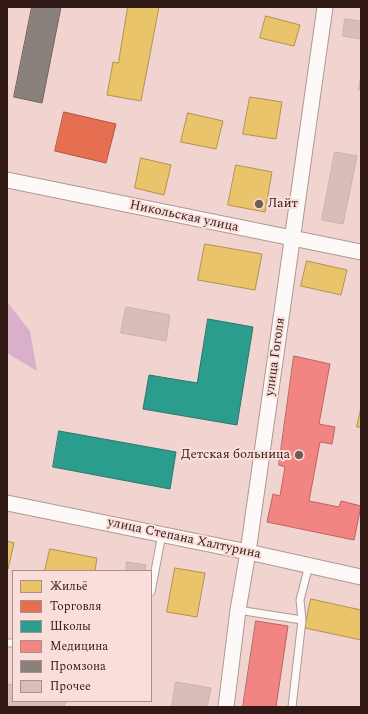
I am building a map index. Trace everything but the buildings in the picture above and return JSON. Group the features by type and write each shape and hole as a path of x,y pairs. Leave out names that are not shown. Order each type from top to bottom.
{"street":[{"name":"улица Гоголя","path":"226,707 238,610 248,552 325,7"},
{"name":"Никольская улица","path":"7,180 361,252"},
{"name":"улица Степана Халтурина","path":"7,503 162,534 361,577"}],"lane":[{"path":"152,587 162,534"},
{"path":"292,707 302,620 300,600 309,565"},
{"path":"238,610 302,620"}],"shaded area":[{"path":"7,302 30,331 37,371 7,353"}],"place":[{"name":"Лайт","path":"259,204"},
{"name":"Детская больница","path":"299,455"}]}
